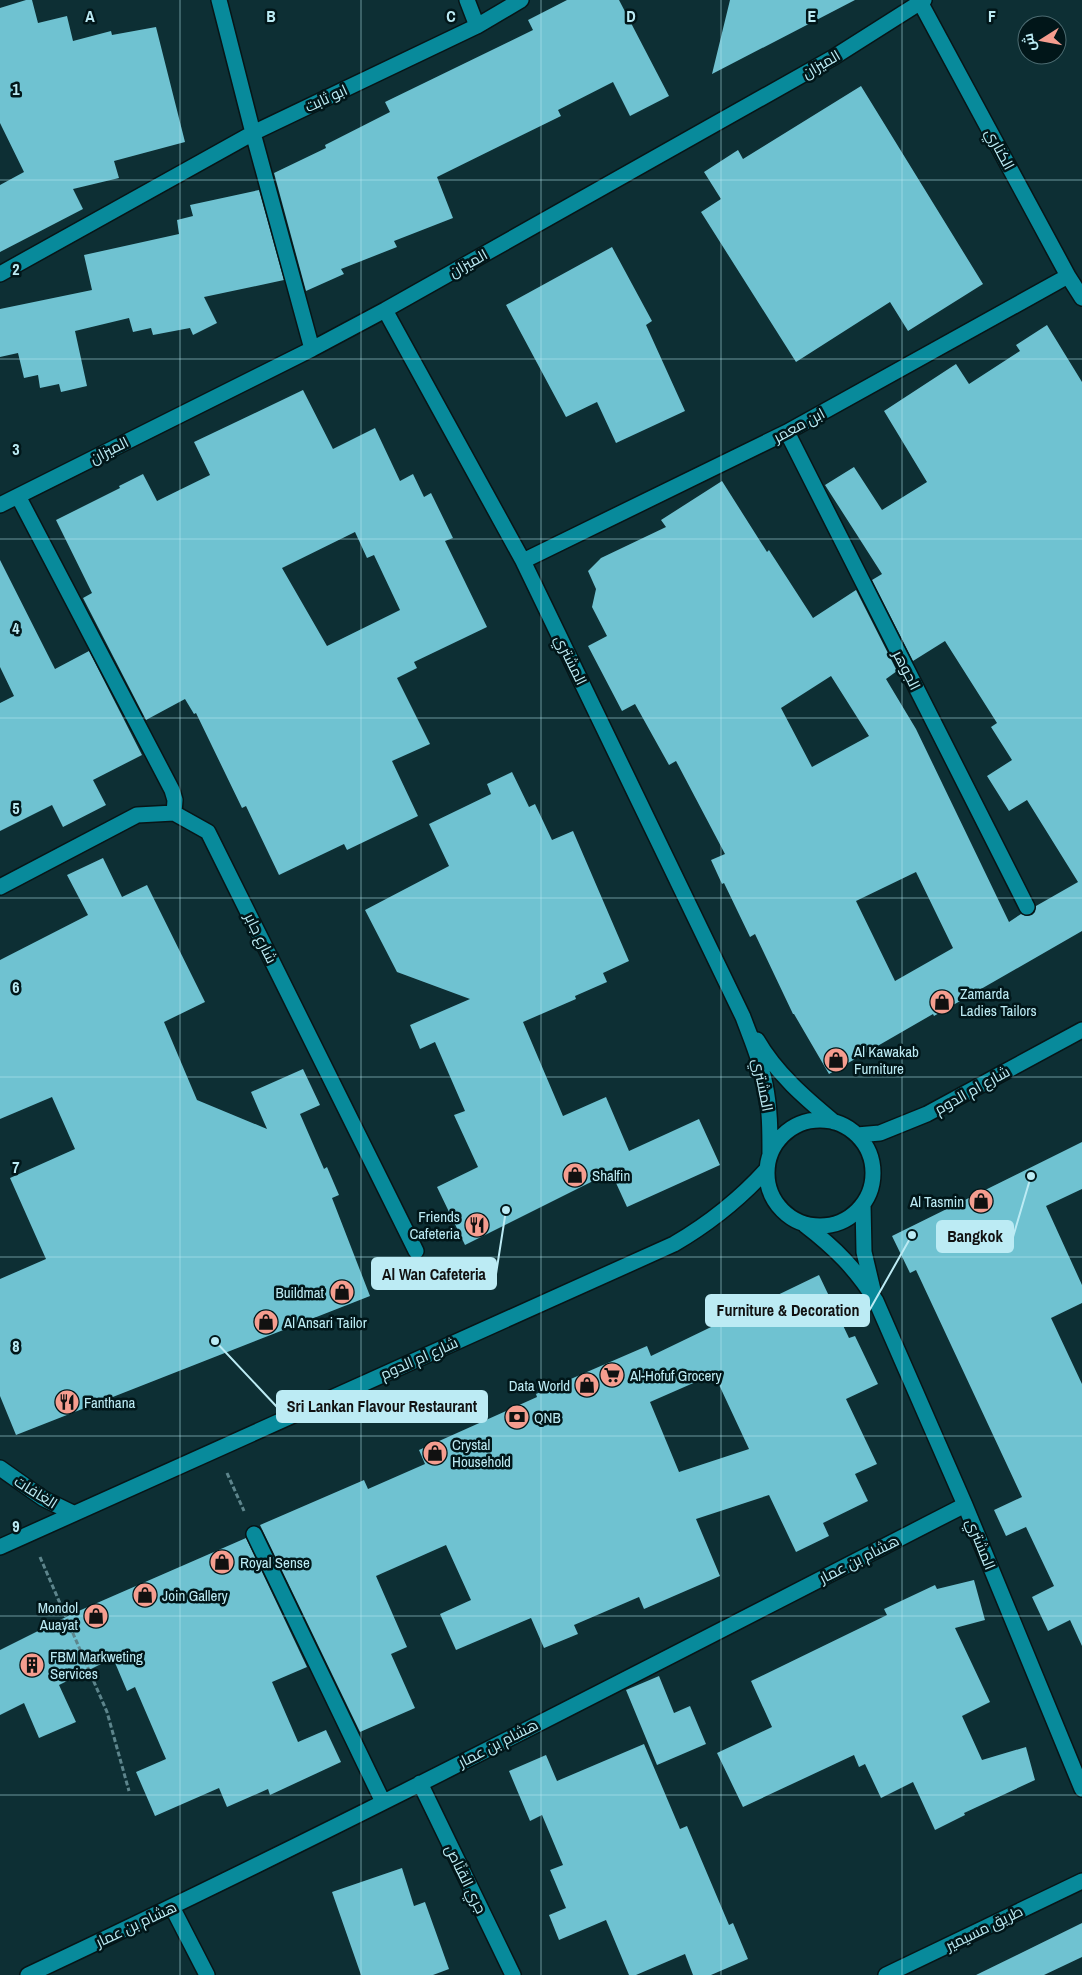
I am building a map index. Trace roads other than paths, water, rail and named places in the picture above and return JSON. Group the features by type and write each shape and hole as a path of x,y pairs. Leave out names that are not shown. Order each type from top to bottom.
{"street":[{"path":"219,0 312,349"},
{"path":"467,0 476,26"},
{"name":"ابو ثابت","path":"0,274 253,133 476,26 521,0"},
{"name":"الكناري","path":"921,1 1068,276 1082,298"},
{"name":"الميزان","path":"0,505 312,349 385,310 834,56 921,1"},
{"name":"ابن معمر","path":"523,562 788,432 1068,276"},
{"name":"المشتري","path":"385,310 523,562 743,1017 756,1050 765,1084 770,1120 768,1162"},
{"name":"الجوهر","path":"788,432 1027,907"},
{"path":"0,887 137,815 174,813 172,790 18,496"},
{"name":"شارع جابر","path":"174,813 208,832 416,1251"},
{"name":"المشتري","path":"743,1017 761,1047 782,1075 807,1100 834,1122"},
{"name":"شارع ام الدوم","path":"857,1135 880,1133 928,1114 1082,1030"},
{"path":"818,1120 834,1122 857,1135 866,1147 871,1161 873,1176 870,1191 863,1204 852,1216 838,1224 822,1227 805,1225 792,1219 780,1210 772,1198 767,1184 768,1162 778,1141 788,1130 803,1123 818,1120"},
{"name":"شارع ام الدوم","path":"0,1547 674,1244 700,1229 747,1191 768,1162"},
{"name":"المشتري","path":"863,1204 864,1252 876,1301 965,1505 1082,1788"},
{"name":"المشتري","path":"805,1225 844,1258 876,1301"},
{"name":"الغافات","path":"0,1468 44,1499 72,1513"},
{"name":"هشام بن عمار","path":"28,1975 172,1908 965,1505"},
{"path":"254,1534 382,1802"},
{"name":"جري القنّاص","path":"420,1783 513,1975"},
{"name":"طريق مسيمير","path":"886,1975 1082,1881"},
{"path":"172,1908 207,1975"}],"place":[{"name":"Zamarda Ladies Tailors","path":"942,1002"},
{"name":"Al Kawakab Furniture","path":"836,1060"},
{"name":"Shalfin","path":"575,1175"},
{"name":"Bangkok","path":"1031,1176"},
{"name":"Al Tasmin","path":"981,1201"},
{"name":"Al Wan Cafeteria","path":"506,1210"},
{"name":"Friends Cafeteria","path":"477,1225"},
{"name":"Furniture & Decoration","path":"912,1235"},
{"name":"Buildmat","path":"342,1292"},
{"name":"Al Ansari Tailor","path":"266,1322"},
{"name":"Sri Lankan Flavour Restaurant","path":"215,1341"},
{"name":"Al-Hofuf Grocery","path":"612,1375"},
{"name":"Data World","path":"587,1385"},
{"name":"Fanthana","path":"67,1402"},
{"name":"QNB","path":"517,1417"},
{"name":"Crystal Household","path":"435,1453"},
{"name":"Royal Sense","path":"222,1562"},
{"name":"Join Gallery","path":"145,1595"},
{"name":"Mondol Auayat","path":"96,1616"},
{"name":"FBM Markweting Services","path":"32,1665"}]}
